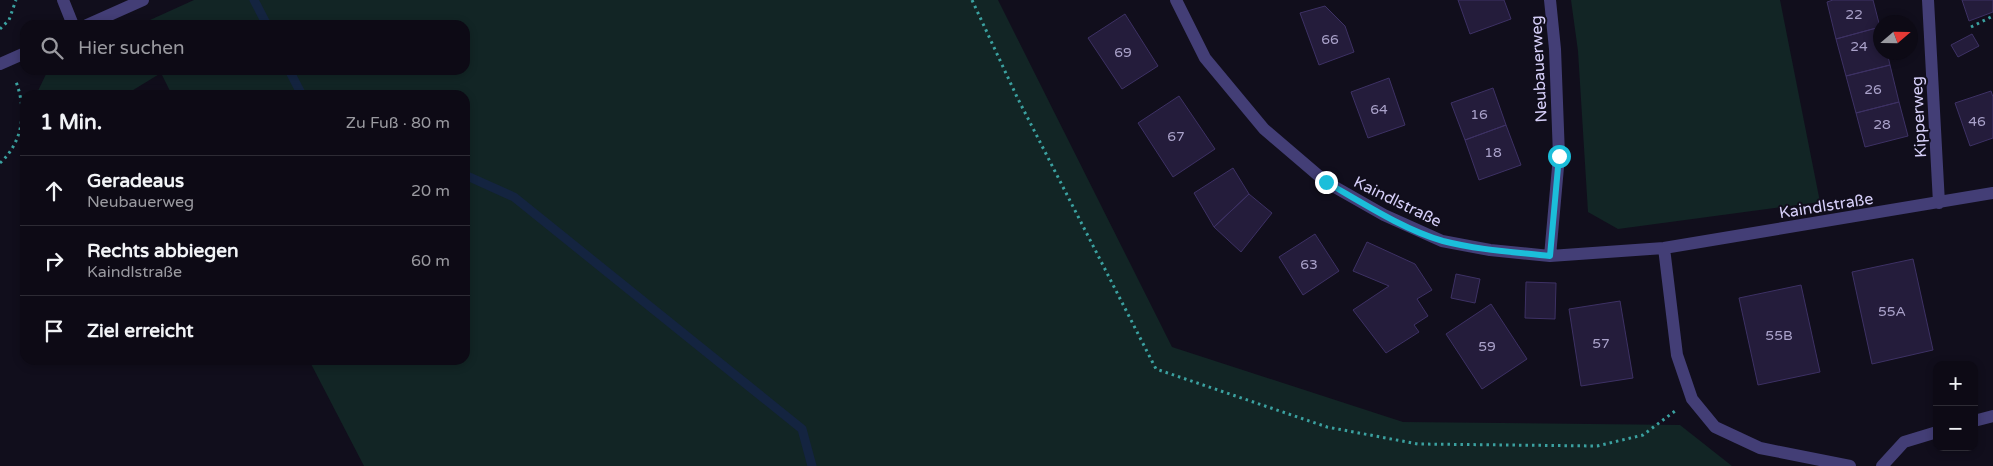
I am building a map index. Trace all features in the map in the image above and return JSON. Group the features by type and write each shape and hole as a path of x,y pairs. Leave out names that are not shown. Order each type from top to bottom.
{"street":[{"path":"63,0 71,20"},
{"path":"98,20 143,0"},
{"name":"Kaindlstraße","path":"1176,0 1205,58 1264,129 1326,182 1384,215 1442,241 1490,250 1550,256 1664,248 1993,193"},
{"name":"Neubauerweg","path":"1550,0 1555,48 1559,156 1550,256"},
{"name":"Kipperweg","path":"1928,0 1939,203"},
{"path":"0,64 20,54"},
{"path":"1664,248 1677,355 1692,399 1715,427 1760,448 1850,466"},
{"path":"1978,420 1993,416"},
{"path":"1882,466 1904,442 1933,433"}],"path":[{"path":"0,29 9,20 16,0"},
{"path":"972,0 1017,97 1156,369 1327,427 1418,444 1596,446 1643,435 1692,399"},
{"path":"1970,27 1993,16"},
{"path":"15,78 20,90"},
{"path":"0,163 10,154 20,129"}],"green space":[{"path":"194,0 998,0 1172,347 1403,422 1680,425 1732,466 364,466 312,365 470,365 470,90 170,90 162,75 470,75 470,20 150,20"},
{"path":"1571,0 1780,0 1820,202 1618,229 1588,212 1578,51"},
{"path":"46,75 158,75 133,90 38,90"}],"building":[{"path":"1458,0 1504,0 1511,19 1470,34"},
{"path":"1833,0 1873,0 1877,15 1873,15 1873,29 1836,39 1827,2"},
{"path":"1962,0 1993,0 1993,12 1969,21"},
{"path":"1325,6 1345,26 1354,52 1319,65 1300,13"},
{"path":"1125,14 1158,66 1122,89 1088,38"},
{"path":"1873,29 1873,60 1889,60 1890,65 1846,76 1836,39"},
{"path":"1972,34 1979,46 1958,57 1951,45"},
{"path":"1890,65 1899,102 1856,113 1846,76"},
{"path":"1389,78 1405,125 1368,138 1351,92"},
{"path":"1493,88 1506,125 1465,140 1451,103"},
{"path":"1991,91 1993,97 1993,138 1970,146 1955,103"},
{"path":"1179,96 1215,149 1173,177 1138,123"},
{"path":"1899,102 1908,136 1865,147 1856,113"},
{"path":"1506,125 1521,165 1479,180 1465,140"},
{"path":"1233,168 1249,194 1214,227 1194,193"},
{"path":"1249,194 1272,213 1241,252 1214,227"},
{"path":"1315,234 1339,271 1303,295 1279,257"},
{"path":"1367,242 1415,264 1432,290 1417,299 1428,316 1414,325 1419,332 1386,353 1353,310 1389,286 1353,271"},
{"path":"1913,259 1933,350 1872,364 1852,272"},
{"path":"1456,274 1480,279 1475,303 1451,298"},
{"path":"1526,282 1556,283 1555,319 1525,318"},
{"path":"1801,285 1820,372 1758,385 1739,298"},
{"path":"1620,301 1633,378 1581,386 1569,309"},
{"path":"1491,304 1527,359 1482,389 1446,334"}],"waterway":[{"path":"254,0 264,20"},
{"path":"292,75 299,90"},
{"path":"470,177 514,197 802,429 812,466"}],"route":[{"path":"1326,182 1384,215 1442,241 1490,250 1550,256 1559,156"}]}
